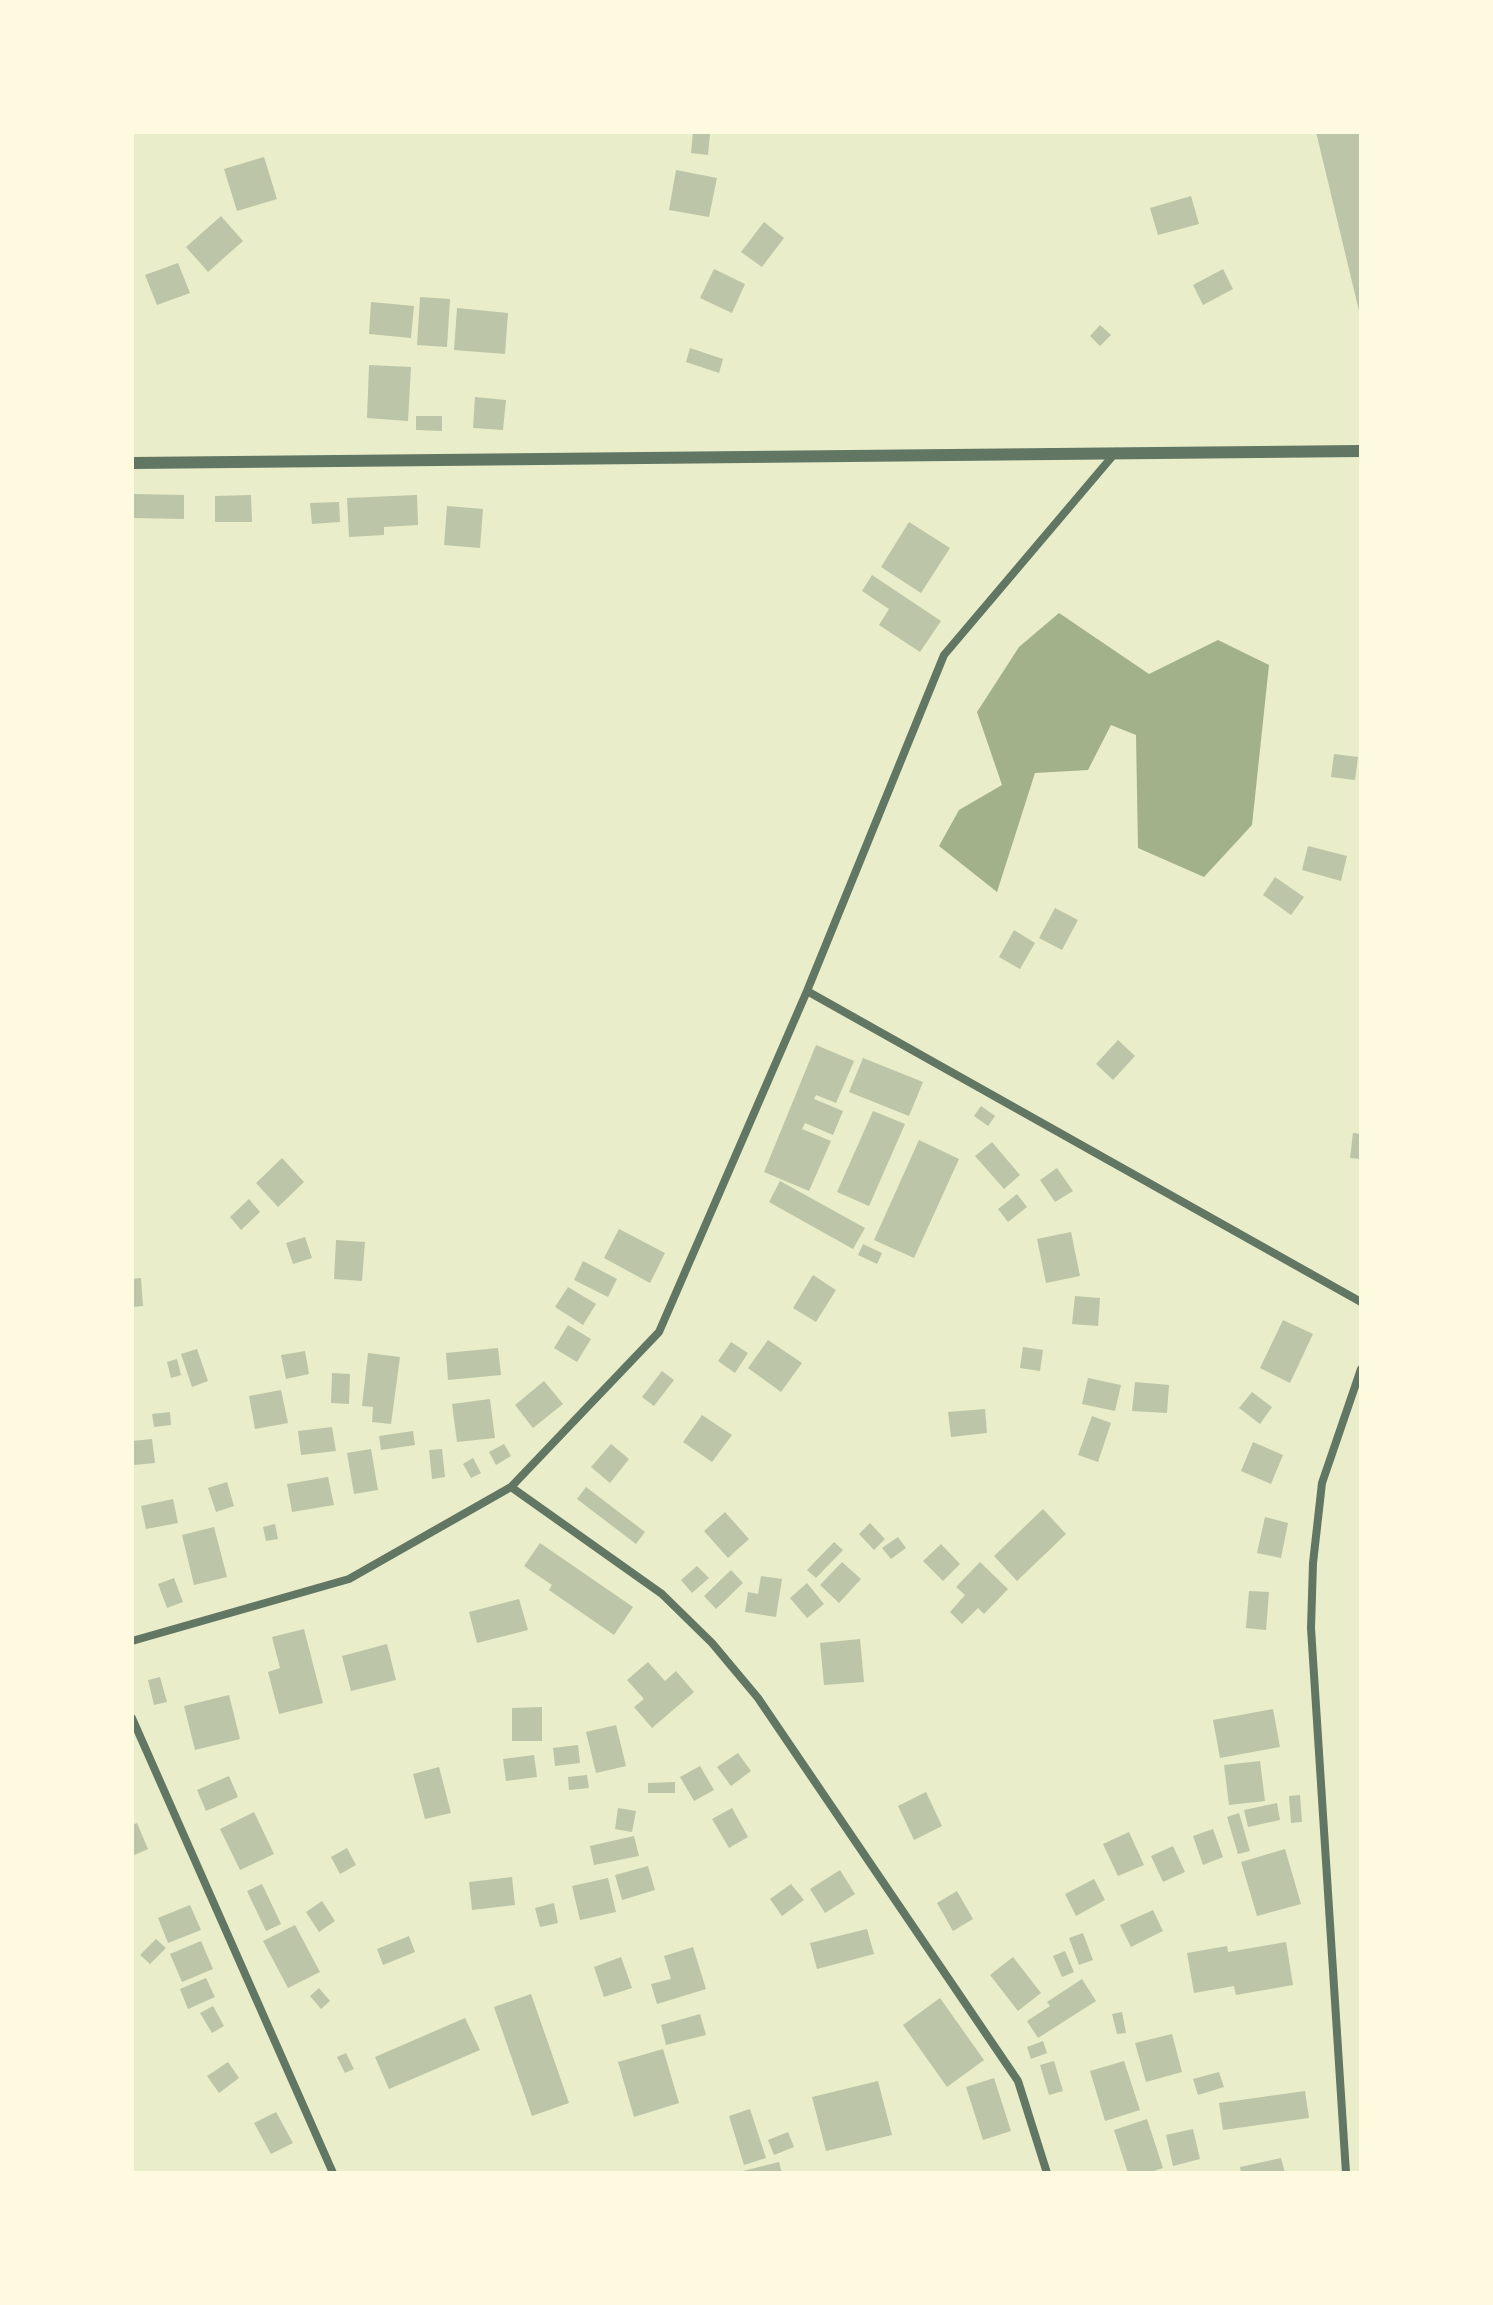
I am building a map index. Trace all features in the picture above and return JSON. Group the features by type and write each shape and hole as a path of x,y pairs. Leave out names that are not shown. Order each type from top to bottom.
{"street":[{"path":"132,463 1361,451"},
{"path":"132,1641 349,1579 511,1487 659,1332 807,991 944,655 1116,452"},
{"path":"807,991 1361,1302"},
{"path":"1346,2173 1311,1628 1313,1563 1322,1483 1361,1369"},
{"path":"511,1487 662,1594 712,1643 758,1698 1018,2081 1047,2173"},
{"path":"132,1718 333,2173"}],"shaded area":[{"path":"1059,613 1149,674 1218,640 1269,665 1252,825 1204,877 1138,848 1136,735 1111,725 1088,770 1035,773 997,892 939,846 959,810 1002,785 977,712 1019,647"}],"building":[{"path":"693,132 710,134 708,155 691,153"},
{"path":"1316,132 1361,132 1361,315 1360,315"},
{"path":"264,157 277,199 237,211 224,169"},
{"path":"676,170 717,178 709,217 669,210"},
{"path":"1191,196 1199,224 1158,235 1150,208"},
{"path":"221,216 243,241 208,272 186,247"},
{"path":"764,222 784,238 762,267 741,252"},
{"path":"178,263 190,293 157,305 145,275"},
{"path":"714,269 745,284 732,313 700,298"},
{"path":"1223,269 1233,289 1203,305 1193,285"},
{"path":"420,297 450,299 447,347 417,345"},
{"path":"371,302 414,306 411,338 369,334"},
{"path":"457,308 508,313 505,354 454,350"},
{"path":"1100,325 1111,335 1100,346 1090,336"},
{"path":"690,348 723,359 719,373 686,362"},
{"path":"369,365 411,367 408,421 367,418"},
{"path":"475,397 506,400 503,430 473,428"},
{"path":"416,416 442,416 442,431 416,430"},
{"path":"132,494 184,495 184,519 132,518"},
{"path":"251,495 252,522 215,522 215,496"},
{"path":"417,495 418,525 384,527 384,535 349,537 347,498"},
{"path":"339,502 340,522 312,524 310,503"},
{"path":"447,506 483,509 480,548 444,545"},
{"path":"909,522 950,548 921,593 881,567"},
{"path":"872,575 941,621 920,652 879,625 889,609 862,591"},
{"path":"1334,754 1358,757 1355,780 1331,777"},
{"path":"1308,846 1347,856 1341,881 1302,870"},
{"path":"1275,877 1304,897 1291,915 1263,895"},
{"path":"1055,908 1078,920 1062,950 1039,938"},
{"path":"1014,930 1035,943 1020,969 999,957"},
{"path":"1118,1040 1135,1056 1113,1080 1096,1064"},
{"path":"816,1045 854,1061 836,1103 816,1095 814,1099 843,1111 833,1135 805,1123 802,1129 831,1141 809,1191 764,1172"},
{"path":"863,1058 923,1082 909,1116 849,1092"},
{"path":"981,1106 995,1116 988,1126 974,1116"},
{"path":"873,1111 905,1124 869,1206 837,1192"},
{"path":"1353,1133 1361,1134 1361,1159 1350,1158"},
{"path":"919,1140 959,1159 914,1258 874,1240"},
{"path":"992,1142 1020,1175 1004,1189 975,1156"},
{"path":"282,1158 304,1182 278,1207 256,1183"},
{"path":"1057,1168 1073,1191 1055,1202 1040,1180"},
{"path":"780,1181 865,1228 853,1249 769,1202"},
{"path":"1017,1194 1027,1207 1008,1222 998,1209"},
{"path":"249,1199 260,1212 241,1230 230,1217"},
{"path":"619,1229 665,1253 650,1283 604,1258"},
{"path":"1071,1232 1080,1276 1046,1283 1037,1239"},
{"path":"305,1237 312,1258 293,1264 286,1243"},
{"path":"336,1240 365,1242 362,1281 334,1279"},
{"path":"863,1244 882,1253 877,1264 858,1255"},
{"path":"583,1261 617,1279 608,1297 574,1280"},
{"path":"813,1275 836,1290 816,1322 793,1308"},
{"path":"141,1278 143,1306 132,1307 132,1279"},
{"path":"568,1287 596,1304 583,1325 555,1307"},
{"path":"1075,1296 1100,1298 1098,1326 1072,1324"},
{"path":"1283,1320 1313,1334 1290,1383 1260,1368"},
{"path":"568,1325 591,1339 577,1362 554,1348"},
{"path":"768,1340 802,1363 781,1392 748,1368"},
{"path":"731,1342 748,1353 735,1373 718,1361"},
{"path":"1023,1347 1043,1350 1040,1371 1020,1368"},
{"path":"498,1348 501,1375 448,1380 446,1353"},
{"path":"197,1349 208,1381 192,1387 181,1354"},
{"path":"305,1351 309,1374 286,1379 281,1355"},
{"path":"368,1353 400,1357 391,1424 372,1422 373,1407 362,1406"},
{"path":"177,1359 181,1375 171,1378 167,1362"},
{"path":"662,1371 674,1380 654,1406 642,1397"},
{"path":"332,1373 350,1374 349,1404 331,1403"},
{"path":"1088,1378 1121,1385 1115,1411 1082,1404"},
{"path":"544,1381 563,1404 533,1428 515,1405"},
{"path":"1135,1382 1169,1385 1167,1413 1132,1411"},
{"path":"281,1390 288,1423 255,1429 249,1396"},
{"path":"1252,1392 1272,1407 1260,1424 1239,1408"},
{"path":"490,1399 495,1438 457,1442 452,1404"},
{"path":"985,1409 987,1433 951,1437 948,1412"},
{"path":"170,1412 171,1425 154,1427 152,1414"},
{"path":"702,1415 732,1435 712,1462 683,1442"},
{"path":"1092,1416 1111,1423 1098,1462 1078,1455"},
{"path":"332,1427 336,1451 301,1455 298,1431"},
{"path":"413,1431 415,1445 381,1450 379,1436"},
{"path":"152,1439 155,1463 134,1465 132,1441"},
{"path":"1253,1442 1283,1455 1271,1484 1241,1471"},
{"path":"504,1444 511,1456 496,1465 489,1452"},
{"path":"611,1444 629,1459 610,1483 591,1467"},
{"path":"371,1449 378,1490 354,1494 347,1453"},
{"path":"442,1449 445,1477 432,1479 429,1450"},
{"path":"473,1458 481,1473 471,1478 463,1464"},
{"path":"328,1477 334,1505 292,1512 287,1484"},
{"path":"227,1482 234,1506 216,1512 208,1488"},
{"path":"586,1487 645,1532 636,1544 577,1499"},
{"path":"173,1499 178,1523 146,1529 141,1506"},
{"path":"1043,1509 1066,1534 1017,1581 994,1556"},
{"path":"725,1512 749,1539 728,1558 704,1531"},
{"path":"1265,1517 1288,1523 1281,1558 1257,1553"},
{"path":"870,1523 885,1539 874,1550 859,1534"},
{"path":"275,1524 278,1539 266,1541 263,1527"},
{"path":"214,1527 227,1577 194,1585 182,1535"},
{"path":"898,1537 906,1548 891,1559 882,1548"},
{"path":"834,1542 843,1550 816,1578 807,1570"},
{"path":"540,1543 633,1607 614,1635 549,1590 552,1585 524,1566"},
{"path":"941,1544 960,1564 943,1581 923,1561"},
{"path":"842,1562 861,1579 839,1603 820,1585"},
{"path":"980,1562 1008,1589 984,1614 978,1608 962,1624 950,1612 965,1595 956,1587"},
{"path":"697,1566 709,1578 692,1593 681,1580"},
{"path":"731,1570 743,1583 716,1609 704,1596"},
{"path":"761,1576 782,1579 776,1617 745,1612 748,1592 758,1594"},
{"path":"174,1578 183,1602 167,1608 158,1584"},
{"path":"807,1583 824,1604 807,1618 790,1598"},
{"path":"1249,1591 1269,1592 1266,1630 1246,1628"},
{"path":"519,1599 528,1630 477,1643 469,1612"},
{"path":"304,1629 323,1703 279,1714 268,1672 280,1668 272,1637"},
{"path":"860,1639 864,1682 824,1685 820,1643"},
{"path":"387,1644 396,1680 351,1691 342,1656"},
{"path":"648,1662 665,1681 676,1671 694,1692 652,1728 634,1707 644,1699 627,1680"},
{"path":"160,1677 167,1702 154,1705 148,1680"},
{"path":"229,1695 240,1739 195,1750 184,1706"},
{"path":"542,1707 542,1741 512,1741 512,1708"},
{"path":"1273,1709 1280,1747 1220,1758 1213,1720"},
{"path":"616,1725 626,1766 596,1773 586,1732"},
{"path":"578,1745 580,1763 555,1766 553,1748"},
{"path":"738,1753 751,1771 731,1786 717,1767"},
{"path":"534,1755 537,1777 506,1781 503,1759"},
{"path":"1260,1761 1265,1801 1229,1805 1224,1765"},
{"path":"700,1766 714,1790 694,1801 680,1777"},
{"path":"439,1767 451,1813 425,1819 413,1774"},
{"path":"587,1775 589,1788 569,1790 568,1777"},
{"path":"229,1776 238,1797 206,1811 197,1790"},
{"path":"675,1782 675,1793 648,1793 648,1783"},
{"path":"926,1792 942,1826 914,1840 898,1806"},
{"path":"1300,1795 1302,1822 1291,1823 1289,1796"},
{"path":"1277,1803 1280,1820 1248,1827 1244,1810"},
{"path":"618,1808 636,1811 632,1832 615,1829"},
{"path":"732,1808 748,1837 729,1848 712,1819"},
{"path":"254,1812 274,1854 240,1870 220,1829"},
{"path":"1239,1813 1250,1851 1238,1854 1227,1817"},
{"path":"137,1823 148,1849 132,1856 132,1825"},
{"path":"1213,1829 1223,1857 1203,1865 1193,1836"},
{"path":"1129,1832 1144,1865 1118,1876 1103,1844"},
{"path":"634,1836 639,1856 594,1865 590,1846"},
{"path":"1173,1846 1185,1872 1163,1882 1151,1856"},
{"path":"347,1848 356,1865 340,1874 331,1857"},
{"path":"1285,1849 1301,1904 1257,1916 1241,1862"},
{"path":"648,1866 655,1890 622,1900 615,1875"},
{"path":"840,1870 855,1894 825,1913 810,1889"},
{"path":"512,1877 515,1905 472,1910 469,1882"},
{"path":"608,1878 616,1912 580,1920 572,1886"},
{"path":"1094,1879 1105,1900 1076,1916 1065,1894"},
{"path":"262,1884 281,1924 266,1931 247,1891"},
{"path":"791,1884 804,1900 782,1916 770,1899"},
{"path":"957,1891 973,1919 953,1931 937,1903"},
{"path":"322,1901 335,1921 319,1932 306,1912"},
{"path":"554,1903 558,1923 540,1927 535,1908"},
{"path":"190,1905 201,1930 168,1943 158,1918"},
{"path":"1153,1910 1163,1931 1131,1947 1120,1925"},
{"path":"295,1925 320,1972 288,1988 263,1941"},
{"path":"867,1929 874,1954 817,1969 810,1943"},
{"path":"1083,1933 1093,1960 1079,1965 1069,1938"},
{"path":"409,1936 415,1952 383,1965 377,1949"},
{"path":"156,1939 166,1948 150,1964 140,1955"},
{"path":"201,1941 213,1969 182,1982 170,1954"},
{"path":"1286,1942 1293,1985 1236,1995 1234,1986 1194,1993 1187,1953 1227,1946 1228,1952"},
{"path":"693,1947 706,1989 657,2004 651,1984 671,1979 664,1956"},
{"path":"1065,1951 1074,1972 1062,1977 1053,1956"},
{"path":"621,1957 632,1988 604,1997 594,1967"},
{"path":"1013,1957 1041,1993 1018,2011 990,1975"},
{"path":"206,1978 215,1997 188,2009 180,1989"},
{"path":"1082,1979 1096,2001 1038,2038 1027,2021 1050,2006 1047,2002"},
{"path":"319,1988 330,2001 321,2009 310,1996"},
{"path":"531,1994 569,2103 532,2116 494,2007"},
{"path":"940,1998 984,2060 947,2087 903,2025"},
{"path":"213,2006 224,2026 212,2033 200,2013"},
{"path":"1122,2012 1126,2033 1117,2034 1112,2014"},
{"path":"700,2014 706,2035 666,2045 661,2025"},
{"path":"465,2018 480,2050 389,2089 375,2057"},
{"path":"1172,2034 1182,2072 1146,2082 1135,2043"},
{"path":"1043,2041 1047,2053 1031,2059 1027,2047"},
{"path":"663,2049 679,2103 634,2117 618,2062"},
{"path":"346,2053 354,2069 345,2073 337,2057"},
{"path":"1054,2061 1063,2091 1049,2095 1040,2065"},
{"path":"1124,2061 1140,2110 1105,2121 1090,2071"},
{"path":"228,2062 239,2078 219,2093 207,2076"},
{"path":"1219,2072 1224,2087 1198,2095 1193,2079"},
{"path":"994,2078 1011,2131 983,2140 966,2087"},
{"path":"878,2081 892,2135 826,2151 812,2097"},
{"path":"1305,2091 1309,2118 1223,2130 1219,2103"},
{"path":"750,2109 766,2158 744,2165 729,2116"},
{"path":"276,2112 293,2143 271,2154 254,2123"},
{"path":"1147,2119 1163,2168 1148,2173 1128,2173 1114,2130"},
{"path":"1193,2129 1200,2159 1173,2166 1166,2135"},
{"path":"788,2132 794,2147 774,2155 768,2140"},
{"path":"1281,2158 1285,2173 1241,2173 1240,2167"},
{"path":"779,2162 782,2173 739,2173 739,2172"}]}
